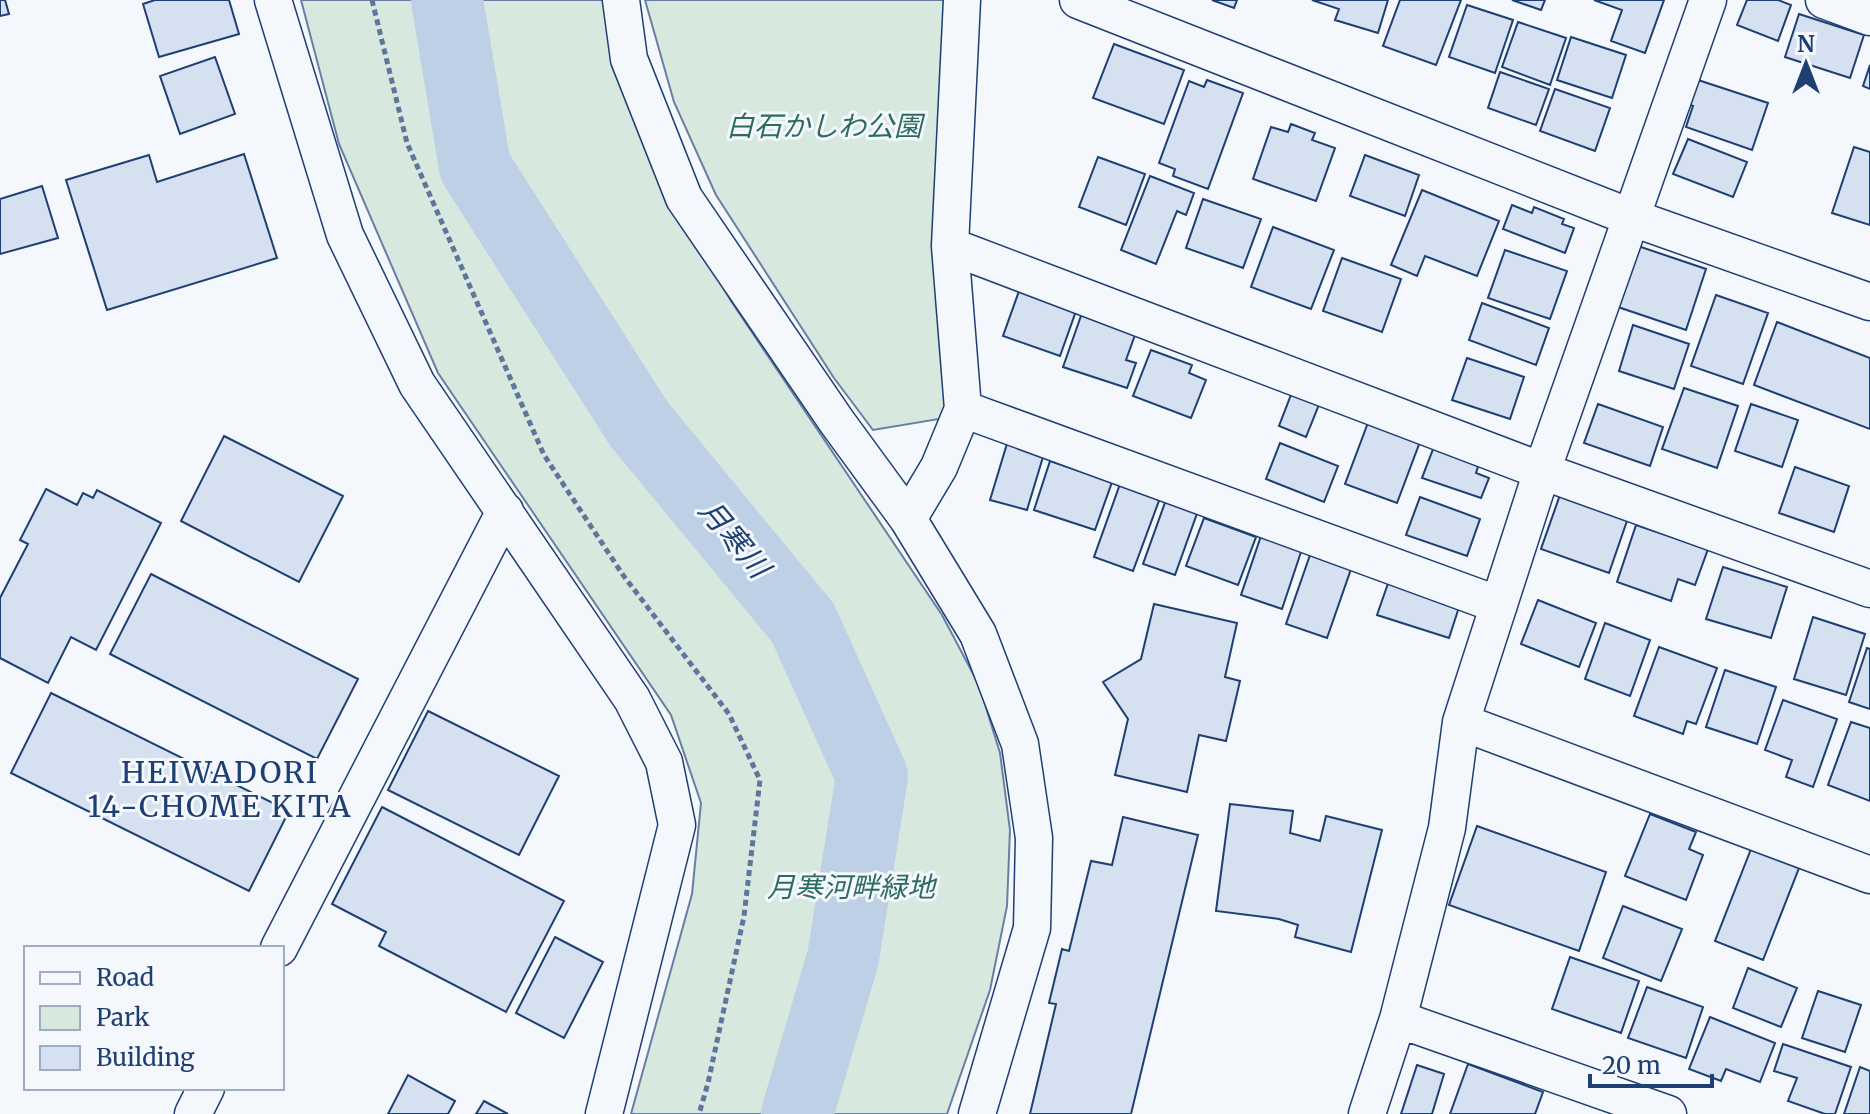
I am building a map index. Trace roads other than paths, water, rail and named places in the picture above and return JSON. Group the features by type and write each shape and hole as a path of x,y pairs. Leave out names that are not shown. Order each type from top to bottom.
{"street":[{"path":"273,0 345,235 417,384 632,699 664,762 677,825 604,1114"},
{"path":"621,0 629,59 684,198 837,422 908,519 978,634 1020,744 1034,838 1032,928 977,1114"},
{"path":"908,519 939,467 963,409 950,246 962,0"},
{"path":"1078,0 1630,217 1870,302"},
{"path":"1367,1114 1398,1019 1447,828 1461,722 1542,471 1708,0"},
{"path":"1824,0 1870,17"},
{"path":"950,246 1542,471 1870,589"},
{"path":"963,409 1499,605"},
{"path":"280,946 505,511"},
{"path":"1461,722 1870,875"},
{"path":"1398,1019 1668,1114"},
{"path":"193,1114 205,1090"}],"waterway":[{"name":"月寒川","path":"447,0 475,167 639,424 803,623 872,776 843,958 797,1114"}],"district":[{"name":"HEIWADORI 14-CHOME KITA","path":"220,790"}],"park label":[{"name":"白石かしわ公園","path":"824,126"},
{"name":"月寒河畔緑地","path":"851,887"}]}
